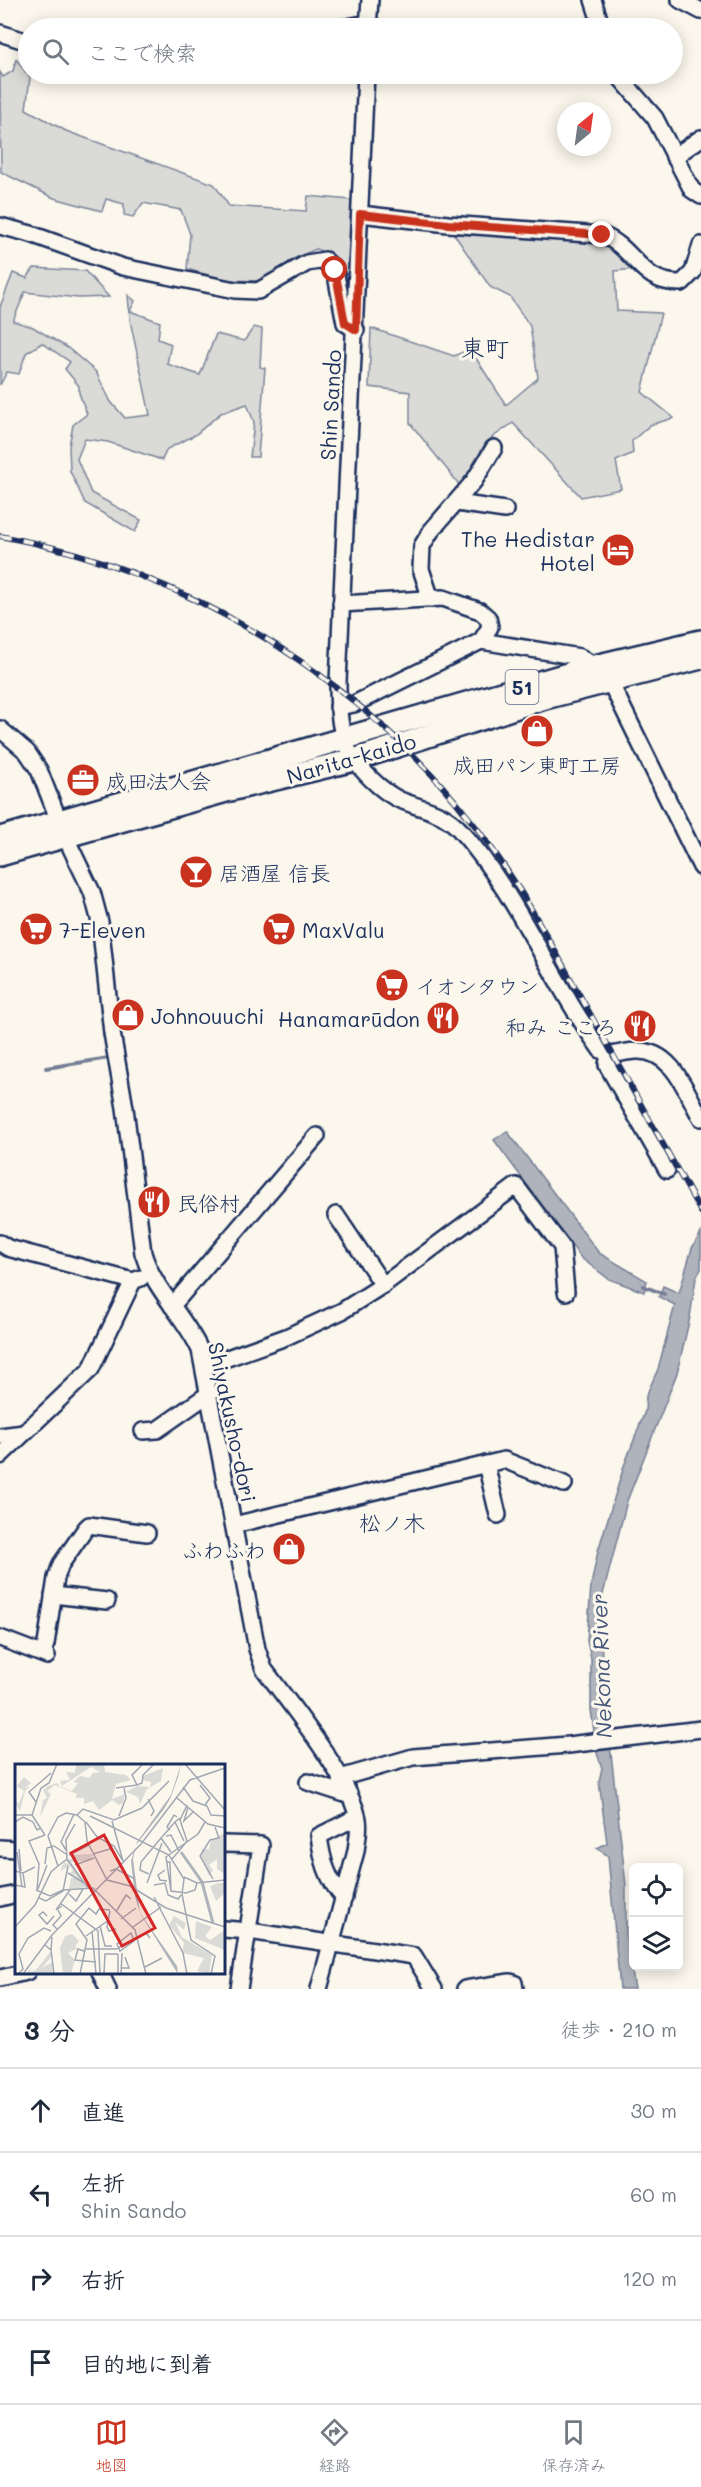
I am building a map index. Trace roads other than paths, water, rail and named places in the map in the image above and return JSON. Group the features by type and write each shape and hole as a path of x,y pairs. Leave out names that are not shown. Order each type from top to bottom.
{"highway":[{"name":"Narita-kaido","path":"0,855 62,828 345,739 595,666 701,641"},
{"name":"Narita-kaido","path":"0,838 62,828 354,760 545,698 701,658"}],"street":[{"path":"369,18 370,0"},
{"path":"593,0 599,18"},
{"path":"680,0 701,11"},
{"path":"0,33 18,39"},
{"name":"Shin Sando","path":"354,760 345,739 338,707 366,84"},
{"path":"626,84 655,118 692,190 701,196"},
{"path":"674,157 701,138"},
{"path":"360,214 448,224 602,235 620,245 654,279 672,283 682,283 693,272 701,245"},
{"path":"0,226 31,234 123,267 235,291 258,291 307,263 325,260 335,270 345,323 356,330"},
{"path":"431,598 421,569 422,546 431,531 474,481 494,448"},
{"path":"457,502 505,510"},
{"path":"338,707 354,704 480,641 490,627 488,618 480,611 443,598 341,604"},
{"path":"480,641 567,654 585,659 595,666 609,682 701,867"},
{"name":"Shiyakusho-dori","path":"0,729 27,752 39,770 62,828 92,892 100,922 112,1033 125,1108 143,1252 151,1275 192,1333 205,1366 257,1649 264,1669 340,1778 357,1817 359,1830 356,1851 319,1989"},
{"path":"354,760 387,792 401,800 439,813 459,828 496,879 597,1044 609,1055"},
{"path":"609,1055 637,1051 650,1052 663,1058 673,1069 701,1118"},
{"path":"609,1055 607,1065 667,1170"},
{"path":"172,1306 317,1136"},
{"path":"205,1366 314,1325 342,1311 383,1285 516,1185 562,1247 566,1292"},
{"path":"336,1215 383,1285"},
{"path":"0,1243 8,1248 133,1281 151,1275"},
{"path":"0,1456 91,1369 133,1281"},
{"path":"143,1431 157,1430 210,1393"},
{"path":"0,1436 24,1433"},
{"path":"234,1525 504,1460 564,1484"},
{"path":"486,1464 498,1515"},
{"path":"0,1638 45,1655 56,1578 61,1564 89,1525 147,1533"},
{"path":"53,1595 107,1601"},
{"path":"340,1778 413,1757 568,1745 701,1729"},
{"path":"308,1782 348,1795"},
{"path":"344,1898 329,1877 322,1857 319,1836 357,1817"},
{"path":"225,1844 261,1845 239,1989"},
{"path":"0,1848 15,1849"},
{"path":"0,1898 15,1894"},
{"path":"225,1929 414,1956 434,1989"},
{"path":"0,1978 18,1974"},
{"path":"101,1974 108,1989"},
{"path":"465,1989 510,1982 514,1983 515,1989"}],"water":[{"path":"507,1131 599,1253 647,1281 644,1292 609,1279 581,1258 494,1140"},
{"name":"Nekona River","path":"701,1233 701,1269 696,1278 677,1373 627,1501 601,1602 602,1675 626,1885 629,1971 632,1971 635,1989 620,1989 608,1856 597,1848 607,1843 599,1781 602,1768 597,1753 591,1710 591,1659 587,1641 591,1585 598,1551 624,1466 645,1411 646,1396 658,1369 675,1305 659,1297 663,1286 679,1293 692,1248"}],"waterway":[{"path":"46,1068 109,1058"},
{"path":"643,1286 664,1294"}],"railway":[{"path":"0,536 73,553 144,577 213,609 278,646 340,690 397,740 449,794 518,887 701,1212"}],"place":[{"name":"The Hedistar Hotel","path":"618,550"},
{"name":"成田パン東町工房","path":"537,731"},
{"name":"成田法人会","path":"83,780"},
{"name":"居酒屋 信長","path":"196,872"},
{"name":"7-Eleven","path":"36,929"},
{"name":"MaxValu","path":"279,929"},
{"name":"イオンタウン","path":"392,985"},
{"name":"Johnouuchi","path":"128,1015"},
{"name":"Hanamarūdon","path":"443,1018"},
{"name":"和み こころ","path":"640,1026"},
{"name":"民俗村","path":"154,1202"},
{"name":"ふわふわ","path":"289,1549"}],"district":[{"name":"東町","path":"485,347"},
{"name":"松ノ木","path":"392,1522"}]}
